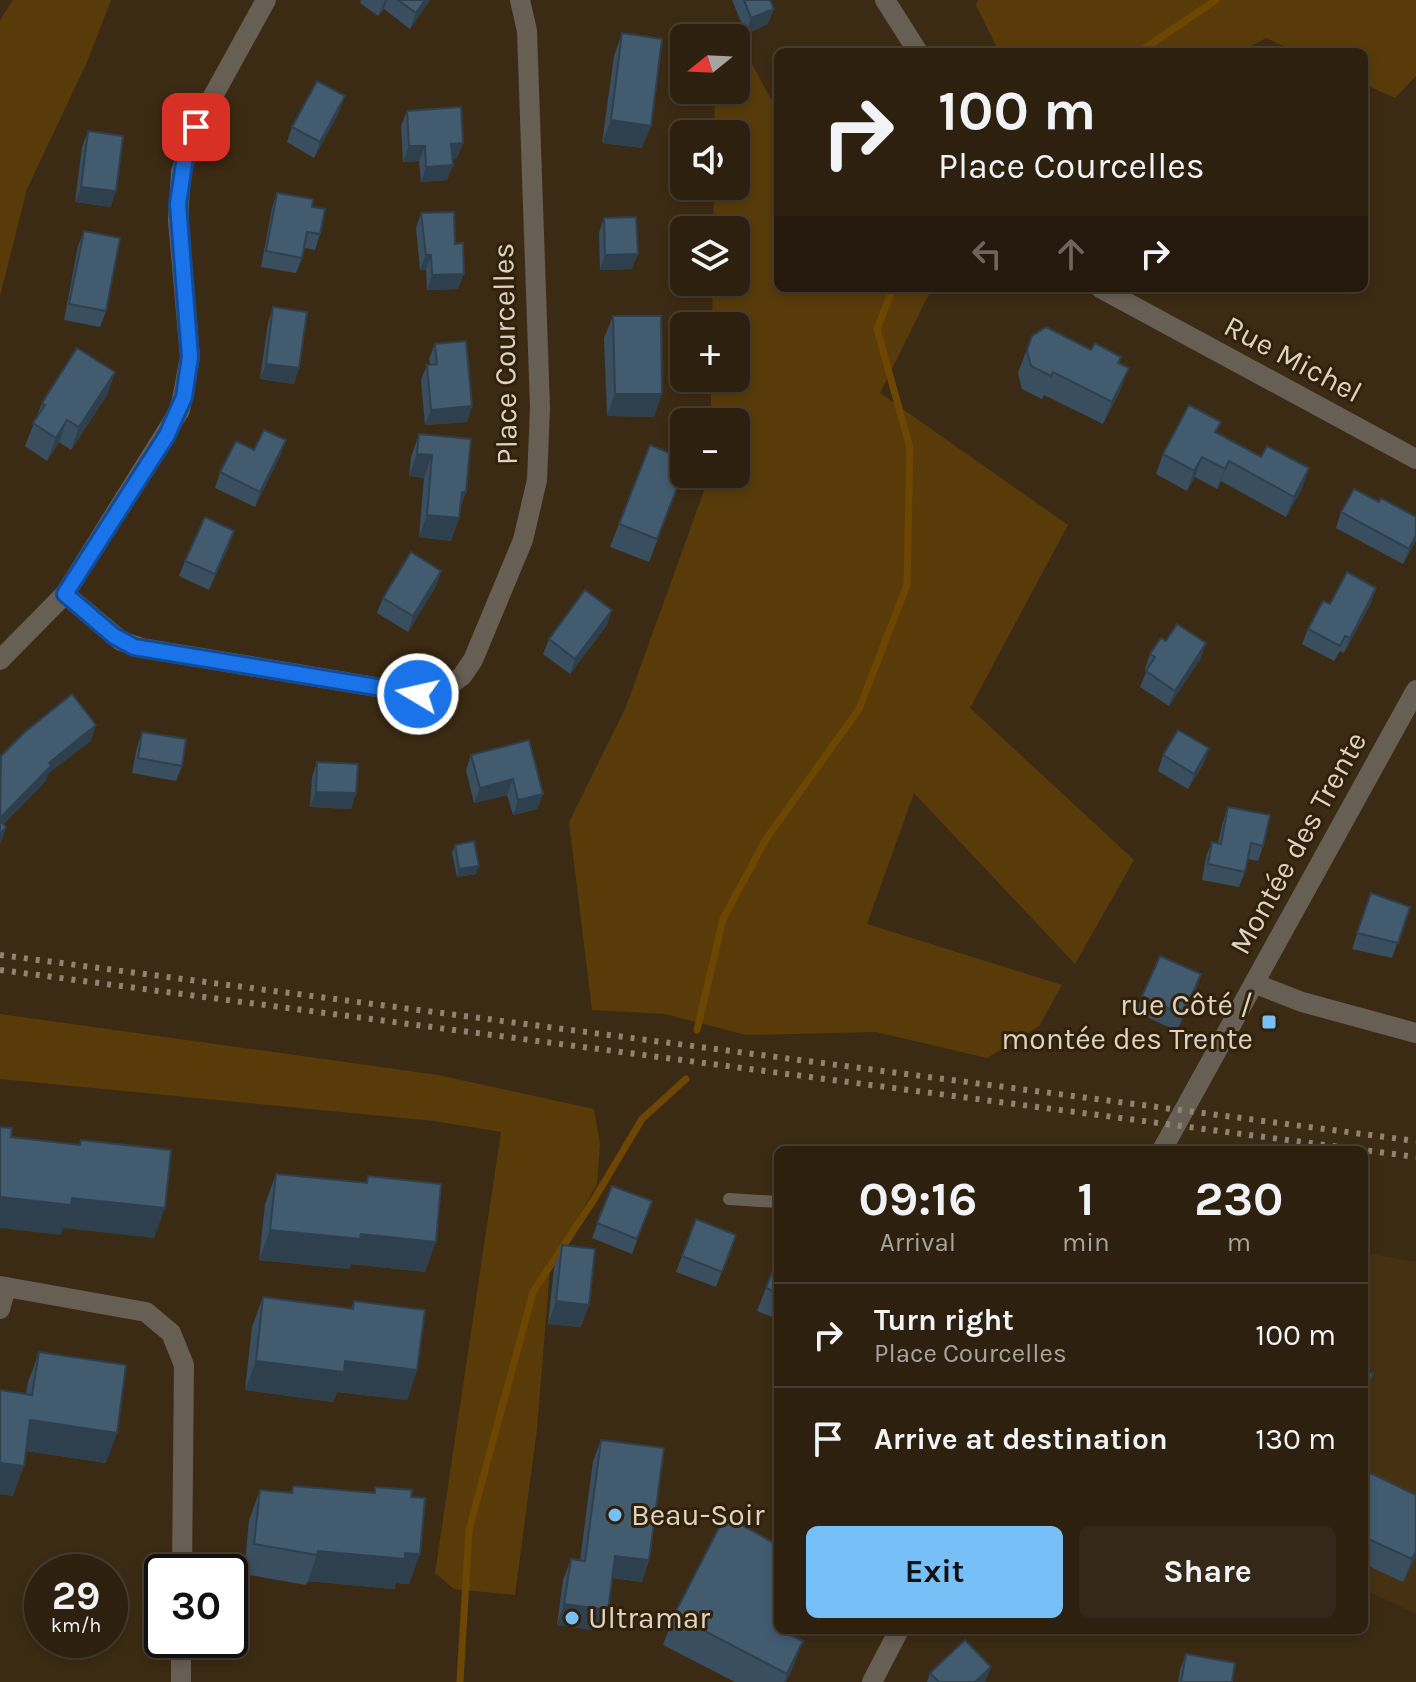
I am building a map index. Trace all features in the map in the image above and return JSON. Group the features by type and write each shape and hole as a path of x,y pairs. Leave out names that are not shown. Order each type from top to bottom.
{"street":[{"path":"0,660 65,594 167,435 184,397 190,357 178,220 181,172 196,127 266,0"},
{"name":"Place Courcelles","path":"65,594 114,636 142,648 418,694 447,687 468,668 523,540 539,460 527,31 520,0"},
{"path":"885,0 915,48"},
{"name":"Rue Michel","path":"1107,292 1416,459"},
{"name":"Montée des Trente","path":"1164,1146 1416,690"},
{"path":"1256,984 1302,1002 1416,1033"},
{"path":"0,1309 3,1287 136,1310 158,1320 171,1333 184,1365 182,1554"},
{"path":"872,1682 897,1634"},
{"path":"181,1658 181,1682"}],"lane":[{"path":"729,1199 774,1202"}],"shaded area":[{"path":"13,0 111,0 87,62 27,189 0,296 0,20"},
{"path":"978,0 1416,0 1416,76 1395,98 1368,86 1368,48 1287,48 1266,38 1247,48 997,48 976,5"},
{"path":"750,60 774,105 774,292 930,292 880,393 1068,525 970,708 1134,860 1075,964 914,793 867,924 1062,985 1039,1026 987,1058 876,1032 746,1035 665,1014 592,1010 569,822 626,707 705,488 750,488 750,408 711,408 711,392 750,392 750,312 712,312 713,296 750,296 750,216 713,216 714,200 750,200 750,120 714,120 715,104 750,104"},
{"path":"0,1014 438,1075 594,1109 600,1144 597,1184 550,1268 537,1429 515,1595 454,1589 435,1573 501,1132 434,1121 0,1079"},
{"path":"1371,1254 1416,1262 1416,1614 1368,1591 1368,1260"}],"building":[{"path":"398,0 425,0 416,13"},
{"path":"744,0 770,0 774,9 751,18"},
{"path":"622,33 662,39 651,126 611,120"},
{"path":"317,81 345,96 320,142 292,127"},
{"path":"461,107 463,143 451,144 453,165 426,167 425,146 409,146 407,111"},
{"path":"88,131 123,136 116,191 81,187"},
{"path":"277,193 313,199 312,207 325,209 320,234 307,232 302,258 266,251"},
{"path":"454,212 455,244 463,243 464,274 432,275 431,255 426,255 421,213"},
{"path":"636,217 638,254 605,255 604,218"},
{"path":"84,231 120,238 106,311 69,304"},
{"path":"273,307 307,312 299,368 266,364"},
{"path":"613,316 661,316 662,394 615,394"},
{"path":"1046,327 1091,350 1095,343 1121,357 1118,363 1129,368 1112,402 1053,372 1051,376 1031,366 1027,350 1032,336"},
{"path":"466,341 472,406 431,410 427,365 437,364 435,344"},
{"path":"77,348 115,372 79,427 67,420 56,438 33,423"},
{"path":"1189,405 1221,422 1215,432 1261,457 1267,446 1309,468 1294,497 1229,461 1225,469 1202,457 1194,471 1163,454"},
{"path":"264,430 286,440 260,492 220,472 236,441 254,450"},
{"path":"419,434 471,439 466,492 462,492 459,518 427,515 432,455 417,454"},
{"path":"650,445 670,453 670,488 677,488 657,539 619,524"},
{"path":"1354,489 1379,502 1381,498 1416,517 1416,535 1409,549 1341,512"},
{"path":"205,517 234,531 215,574 185,561"},
{"path":"411,552 441,571 413,616 383,598"},
{"path":"1347,572 1376,588 1350,638 1345,636 1340,646 1308,629 1323,601 1330,604"},
{"path":"585,590 612,610 575,659 549,639"},
{"path":"1177,624 1206,643 1175,691 1146,671 1155,657 1150,654 1161,638 1166,641"},
{"path":"72,694 96,725 49,763 52,765 0,818 1,756"},
{"path":"1178,730 1209,748 1194,774 1163,755"},
{"path":"142,732 186,739 182,766 138,758"},
{"path":"529,740 543,794 518,800 513,779 480,788 471,755"},
{"path":"317,762 358,764 356,793 316,792"},
{"path":"1228,807 1270,815 1263,846 1251,843 1245,872 1208,864 1212,842 1221,844"},
{"path":"474,841 479,866 459,869 455,845"},
{"path":"1371,893 1410,907 1398,943 1357,933"},
{"path":"1160,956 1201,974 1183,1015 1142,996"},
{"path":"0,1127 12,1128 11,1137 80,1145 81,1140 171,1150 165,1208 72,1198 71,1205 0,1197"},
{"path":"276,1174 367,1183 368,1176 441,1184 436,1242 361,1234 360,1239 270,1230"},
{"path":"612,1186 652,1201 637,1239 597,1223"},
{"path":"696,1219 736,1235 722,1272 682,1256"},
{"path":"562,1245 595,1249 589,1305 556,1301"},
{"path":"774,1267 774,1291 766,1288"},
{"path":"263,1297 353,1309 354,1301 425,1310 417,1370 345,1361 344,1372 256,1361"},
{"path":"39,1352 126,1365 117,1433 30,1420 24,1466 0,1463 0,1390 32,1395"},
{"path":"601,1440 664,1448 649,1560 615,1556 608,1610 564,1604 571,1559 585,1561"},
{"path":"1368,1472 1416,1495 1416,1551 1412,1559 1368,1539"},
{"path":"293,1486 375,1493 375,1487 412,1490 411,1497 425,1498 420,1554 405,1553 405,1559 318,1551 317,1555 254,1544 260,1490 292,1493"},
{"path":"725,1516 774,1543 774,1634 788,1634 803,1641 787,1674 674,1615"},
{"path":"965,1640 991,1667 975,1682 939,1682 930,1673"},
{"path":"1186,1654 1235,1663 1232,1682 1181,1682"}],"waterway":[{"path":"1145,48 1216,0"},
{"path":"697,1030 723,919 766,839 859,709 907,585 910,448 877,329 891,292"},
{"path":"460,1682 469,1530 533,1292 642,1119 686,1079"}],"railway":[{"path":"0,955 1416,1141"},
{"path":"0,970 1333,1146"},
{"path":"1368,1151 1416,1157"}],"place":[{"name":"rue Côté / montée des Trente","path":"1269,1022"},
{"name":"Beau-Soir","path":"615,1515"},
{"name":"Ultramar","path":"572,1618"}],"route":[{"path":"196,127 181,172 178,204 190,343 184,397 167,435 65,594 114,636 134,647 418,694"}]}
